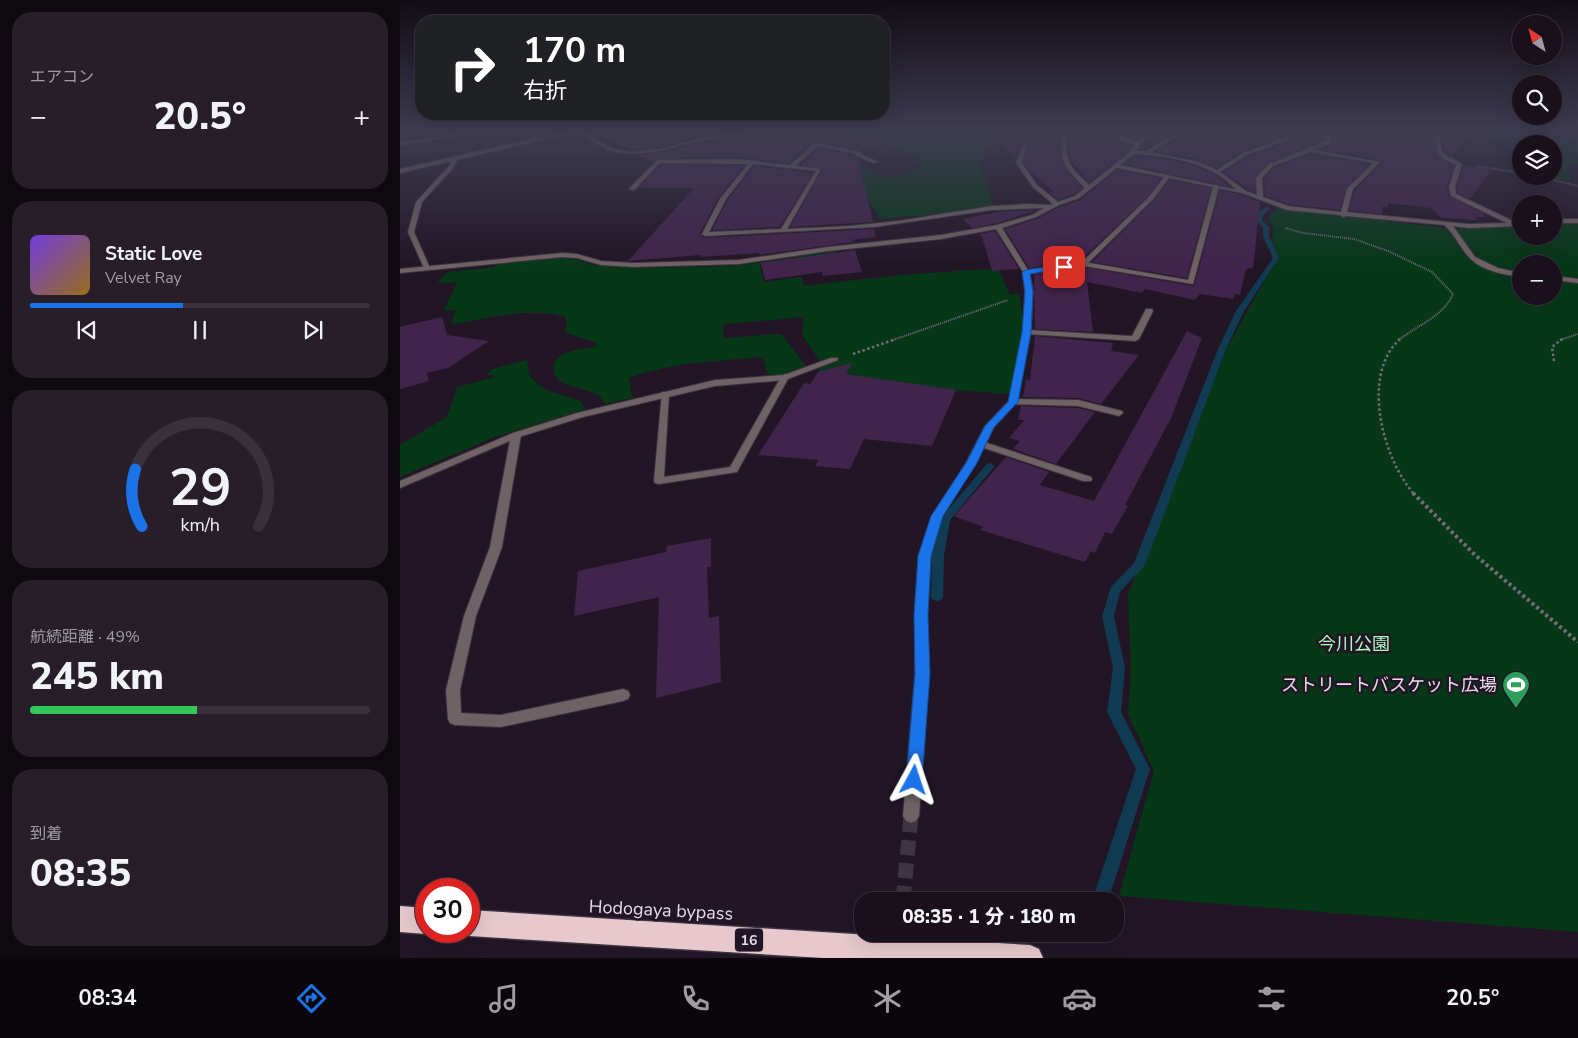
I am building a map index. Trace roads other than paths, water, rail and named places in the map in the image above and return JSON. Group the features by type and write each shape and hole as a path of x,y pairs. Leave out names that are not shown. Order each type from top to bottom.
{"highway":[{"path":"400,919 415,920"},
{"name":"Hodogaya bypass","path":"480,924 1030,958"}],"street":[{"path":"427,268 411,232 419,202 442,176"},
{"path":"632,189 645,176"},
{"path":"741,176 723,199 704,234 898,223 1010,206 1026,205 1050,208"},
{"path":"784,229 816,176"},
{"path":"1026,176 1044,195 1057,204"},
{"path":"1076,176 1088,188"},
{"path":"400,271 562,255 609,264 738,262 828,249 941,237 998,227 1034,216 1057,204 1077,197 1104,176"},
{"path":"1161,176 1244,192"},
{"path":"1222,176 1244,192 1287,208 1468,226 1512,224"},
{"path":"1260,199 1259,178 1261,176"},
{"path":"1343,215 1350,189 1363,176"},
{"path":"1455,176 1452,186 1453,195 1512,223"},
{"path":"1084,264 1151,198 1167,177"},
{"path":"1026,272 1084,264 1191,283 1216,187"},
{"path":"1562,221 1578,222"},
{"path":"1445,224 1454,229 1472,258 1492,267 1512,273"},
{"path":"911,816 922,674 921,615 924,556 937,516 990,426 1013,402 1027,332 1029,292 1026,272 998,227"},
{"path":"1562,279 1578,281"},
{"path":"1027,332 1135,339 1149,311"},
{"path":"400,484 516,435 580,415 715,383 785,377 834,360"},
{"path":"665,394 659,481 734,470 785,377"},
{"path":"1013,402 1078,403 1118,413"},
{"path":"516,435 496,547 470,616 452,690 455,719 501,721 623,695"},
{"path":"981,444 1087,479"}],"waterway":[{"path":"1103,892 1143,769 1114,712 1119,668 1108,616 1115,590 1139,565 1222,349 1240,311 1276,258 1267,240 1266,228 1259,220 1261,213 1267,208"},
{"path":"937,597 938,556 945,519 990,466"}],"tunnel":[{"path":"904,892 911,816"},
{"path":"897,958 898,942"}],"place":[{"name":"ストリートバスケット広場","path":"1516,709"}],"park label":[{"name":"今川公園","path":"1354,644"}]}
